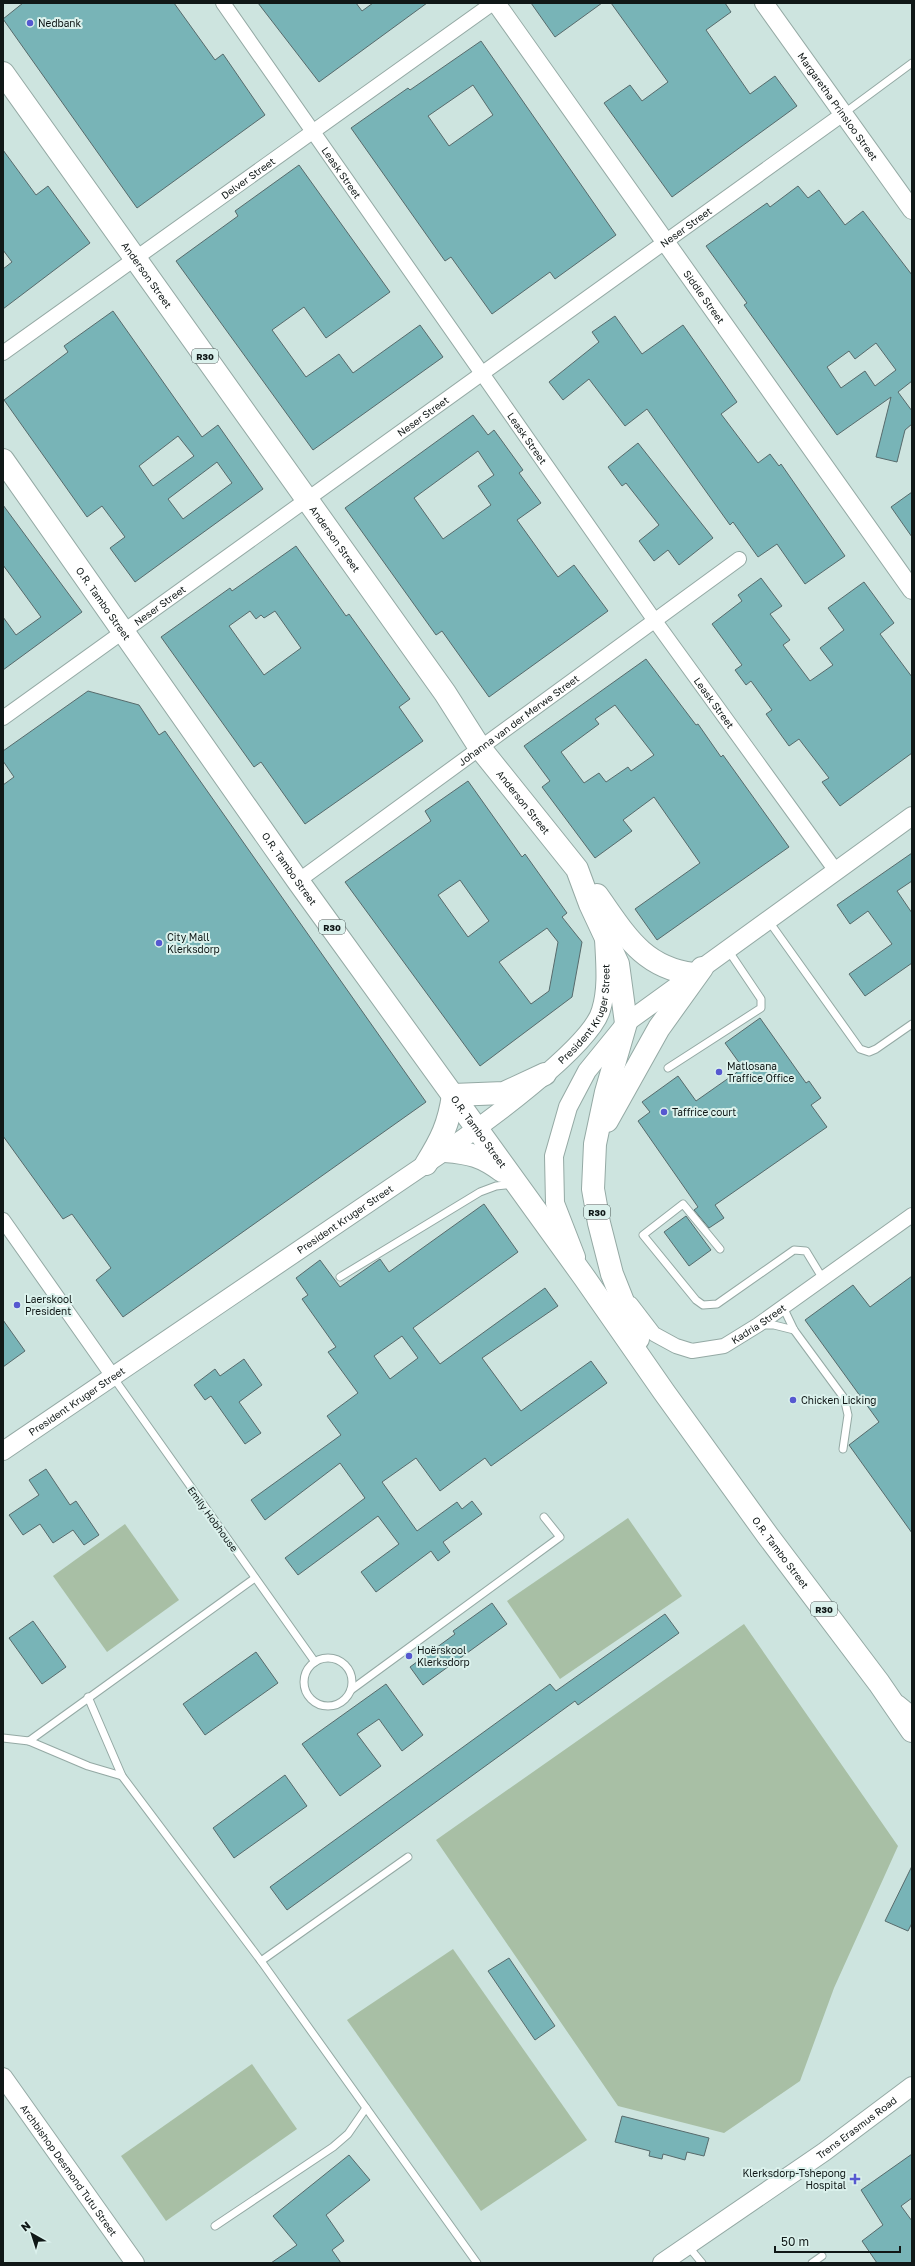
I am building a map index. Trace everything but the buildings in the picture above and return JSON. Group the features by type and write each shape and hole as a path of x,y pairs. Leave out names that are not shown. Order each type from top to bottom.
{"main road":[{"name":"Anderson Street","path":"3,73 445,693 480,748 577,869 590,904 618,964 626,1023"},
{"name":"O.R. Tambo Street","path":"3,460 298,881 584,1277 664,1392 768,1536 879,1683 912,1731"},
{"path":"577,869 626,935 648,958 679,972 698,971"},
{"path":"595,1144 659,1028 698,971"},
{"name":"O.R. Tambo Street","path":"626,1023 606,1092 595,1144 593,1189 599,1224 612,1274 628,1318 664,1392"},
{"path":"426,1164 442,1138 450,1117 453,1095 504,1093 545,1074"},
{"path":"445,1151 468,1153 485,1158 514,1180"}],"street":[{"name":"Leask Street","path":"223,3 655,620 836,870"},
{"name":"Delver Street","path":"3,352 493,3"},
{"name":"Siddle Street","path":"496,3 912,590"},
{"name":"Margaretha Prinsloo Street","path":"764,3 912,210"},
{"name":"Neser Street","path":"3,718 843,114"},
{"name":"Johanna van der Merwe Street","path":"298,881 739,559"},
{"path":"584,1277 555,1203 554,1156 568,1107 584,1077 626,1023 912,816"},
{"name":"President Kruger Street","path":"3,1450 477,1129 545,1074 584,1040 596,1024 602,1010 605,976 603,932"},
{"name":"Kadria Street","path":"612,1274 637,1313 654,1334 676,1346 692,1351 724,1346 758,1325 912,1215"},
{"path":"3,1220 112,1375"},
{"name":"Archbishop Desmond Tutu Street","path":"3,2076 135,2263"},
{"name":"Trens Erasmus Road","path":"662,2263 824,2152 912,2086"}],"lane":[{"path":"843,114 912,63"},
{"path":"768,920 860,1048 870,1052 912,1024"},
{"path":"668,1068 761,1008 761,999 727,950"},
{"path":"340,1277 480,1192 514,1180"},
{"path":"720,1249 683,1204 643,1236 696,1300 703,1305 718,1304 794,1250 806,1251 823,1279"},
{"path":"783,1307 794,1330 844,1398 848,1408 843,1449"},
{"path":"758,1325 774,1325 794,1330"},
{"name":"Emily Hobhouse","path":"112,1375 315,1662"},
{"path":"351,1690 351,1674 341,1661 324,1658 315,1662 304,1676 304,1686 308,1696 316,1703 326,1707 336,1706 345,1700 351,1690 560,1536 544,1517"},
{"path":"29,1740 255,1578"},
{"path":"879,1683 912,1709"},
{"path":"88,1697 122,1776 261,1961 476,2263"},
{"path":"3,1738 29,1740 88,1766 122,1776"},
{"path":"261,1961 408,1857"},
{"path":"215,2226 333,2147 348,2134 366,2108"},
{"path":"687,2246 702,2263"},
{"path":"812,2263 822,2256"}],"green space":[{"path":"628,1518 682,1596 560,1679 507,1601"},
{"path":"125,1524 179,1600 107,1652 53,1576"},
{"path":"744,1624 898,1846 834,1988 800,2081 724,2133 618,2106 436,1840"},
{"path":"453,1949 587,2140 481,2211 347,2020"},
{"path":"252,2064 297,2129 166,2221 121,2156"}],"place":[{"name":"Nedbank","path":"30,23"},
{"name":"City Mall Klerksdorp","path":"159,943"},
{"name":"Matlosana Traffice Office","path":"719,1072"},
{"name":"Taffrice court","path":"664,1112"},
{"name":"Laerskool President","path":"17,1305"},
{"name":"Chicken Licking","path":"793,1400"},
{"name":"Hoërskool Klerksdorp","path":"409,1656"},
{"name":"Klerksdorp-Tshepong Hospital","path":"855,2179"}]}
